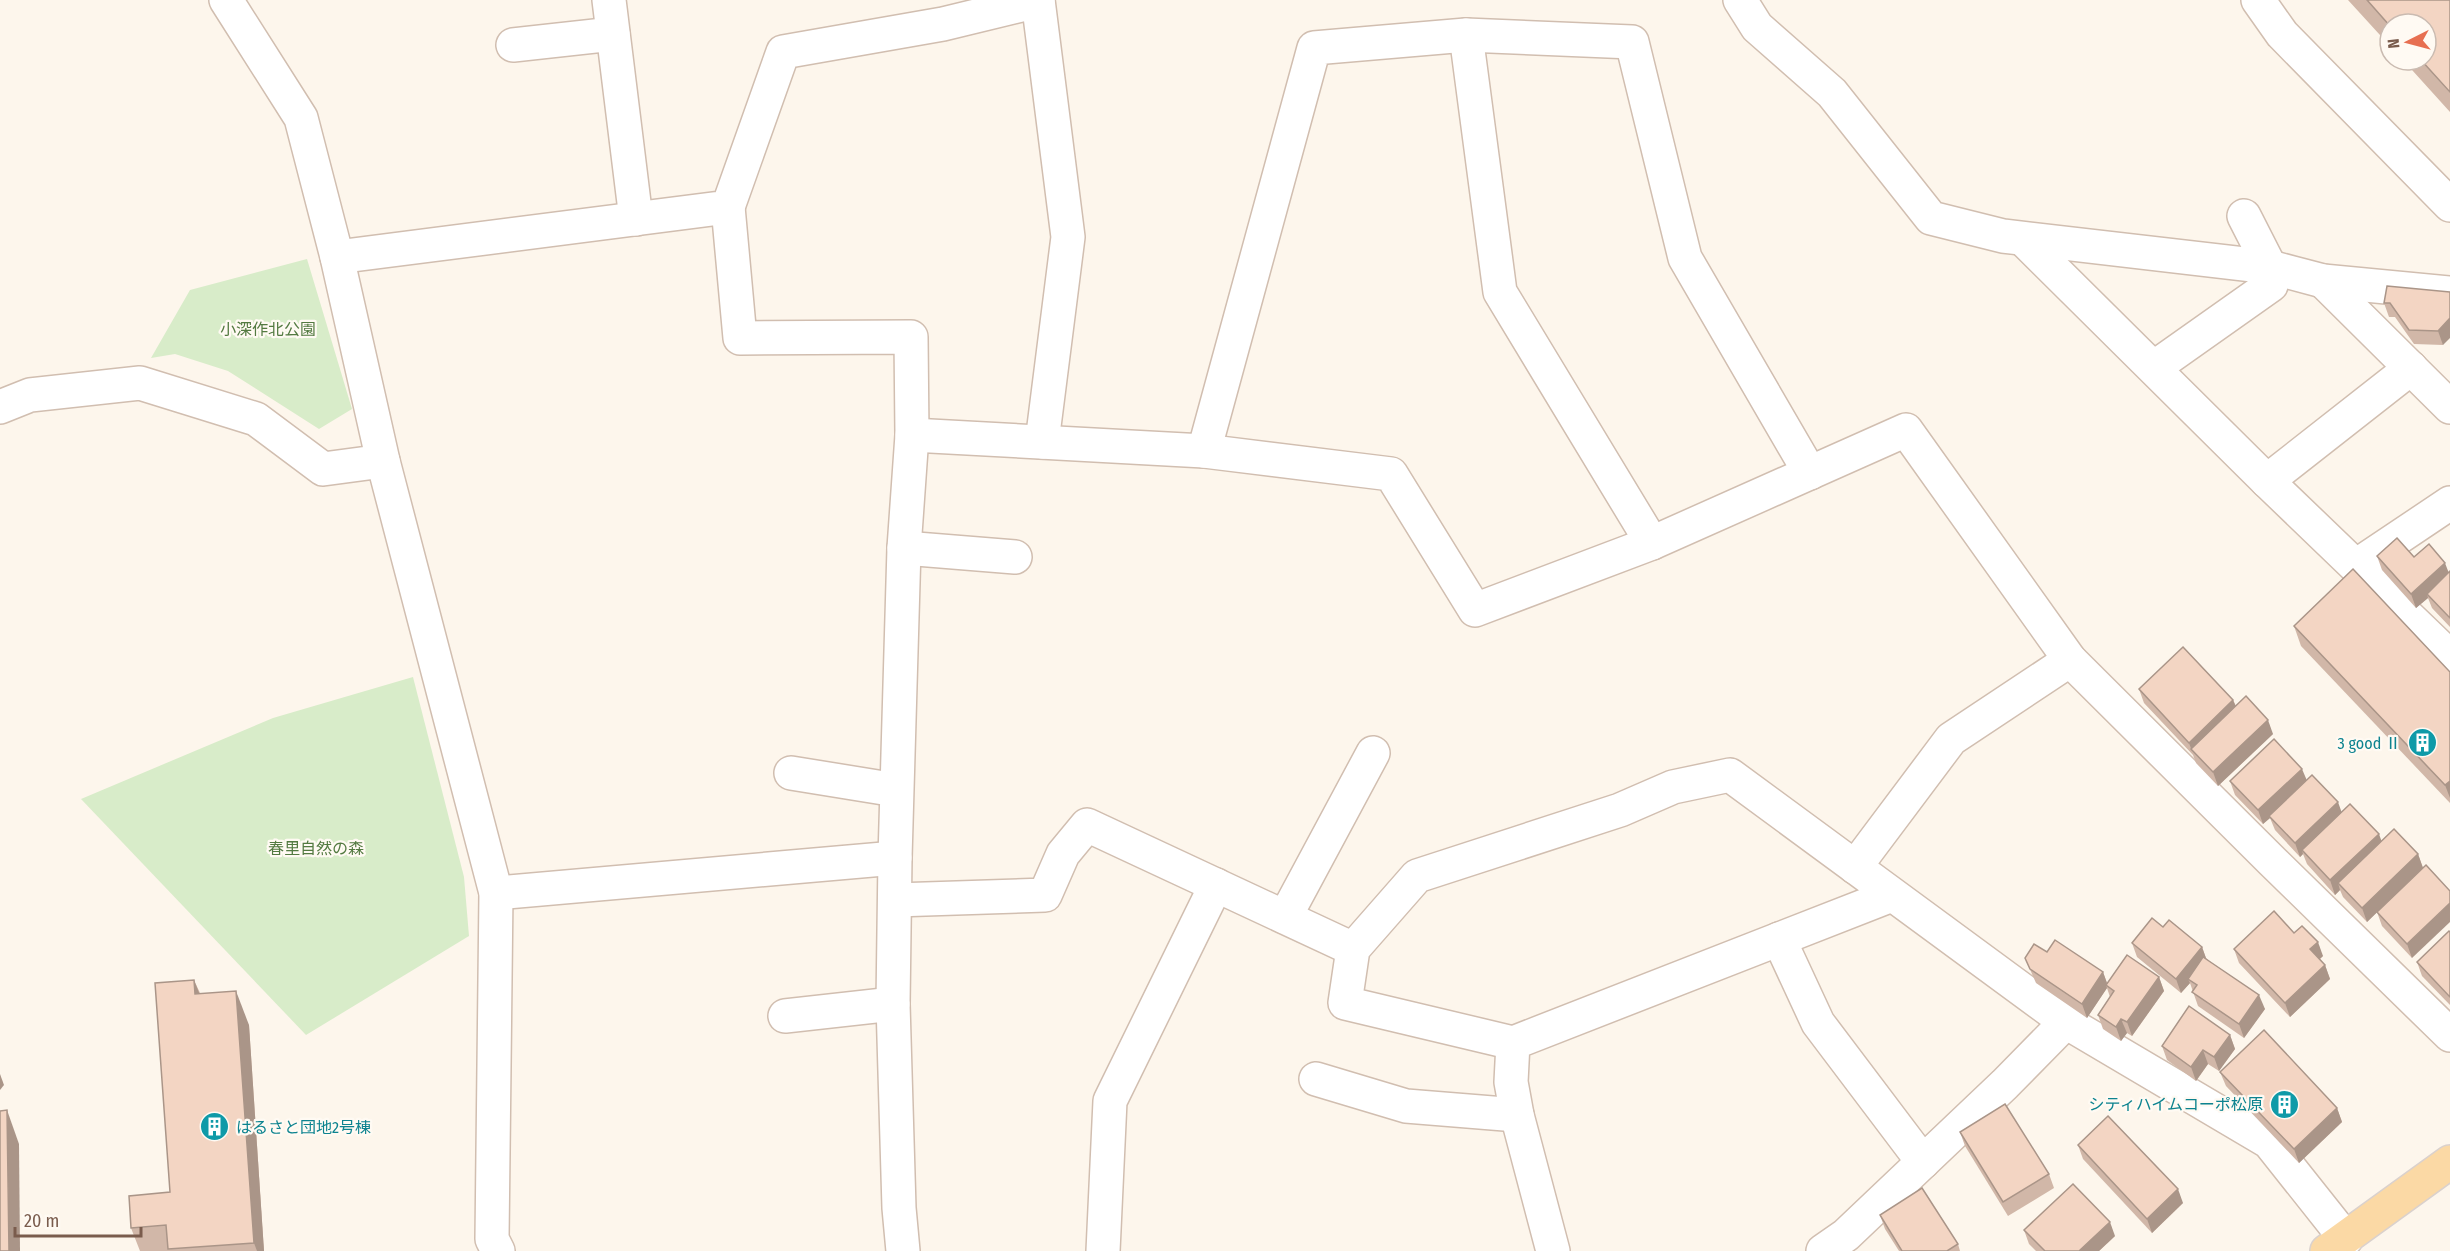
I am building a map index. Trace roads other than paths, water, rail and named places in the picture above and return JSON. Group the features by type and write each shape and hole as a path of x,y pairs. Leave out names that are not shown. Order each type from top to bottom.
{"main road":[{"path":"2336,1245 2450,1162"}],"street":[{"path":"226,0 301,118 337,257 383,461 496,893 486,1247"},
{"path":"609,0 636,219"},
{"path":"1740,0 1757,27 1832,93 1931,218 2023,239 2270,267 2323,281 2450,293"},
{"path":"2258,0 2282,34 2450,205"},
{"path":"903,1251 899,1208 893,1004 896,900 894,858 904,548 912,435 911,337 740,338 728,207 783,52 942,12 1038,1 1068,237 1042,442"},
{"path":"513,45 613,34"},
{"path":"1204,451 1314,48 1466,35 1632,42 1684,258 1810,473"},
{"path":"1466,35 1500,292 1652,543"},
{"path":"337,257 728,207"},
{"path":"2155,367 2271,285 2270,267 2244,216"},
{"path":"2023,239 2155,367 2267,481 2450,657"},
{"path":"2267,481 2436,386 2323,281"},
{"path":"0,407 30,394 140,383 256,419 323,469 383,461"},
{"path":"912,435 1204,451 1391,474 1475,610 1652,543 1906,430 2070,660 2450,1035"},
{"path":"2356,566 2450,503"},
{"path":"904,548 1015,557"},
{"path":"1856,867 1951,739 2070,660"},
{"path":"1285,918 1373,753"},
{"path":"791,773 897,790"},
{"path":"1892,895 1514,1043 1346,1003 1353,949 1417,876 1620,810 1673,787 1730,775 2066,1022 2269,1142 2336,1245"},
{"path":"896,900 1045,895 1063,854 1087,825 1353,949"},
{"path":"496,893 894,858"},
{"path":"1102,1251 1110,1101 1216,885"},
{"path":"1779,939 1818,1023 1923,1162"},
{"path":"785,1016 893,1004"},
{"path":"1842,1246 1923,1162 2006,1084 2066,1022"},
{"path":"1514,1043 1511,1082 1517,1115 1553,1251"},
{"path":"1316,1079 1406,1107 1517,1115"}],"place":[{"name":"3 good Ⅱ","path":"2422,743"},
{"name":"シティハイムコーポ松原","path":"2284,1104"},
{"name":"はるさと団地2号棟","path":"215,1127"}],"park label":[{"name":"小深作北公園","path":"268,329"},
{"name":"春里自然の森","path":"316,848"}]}
